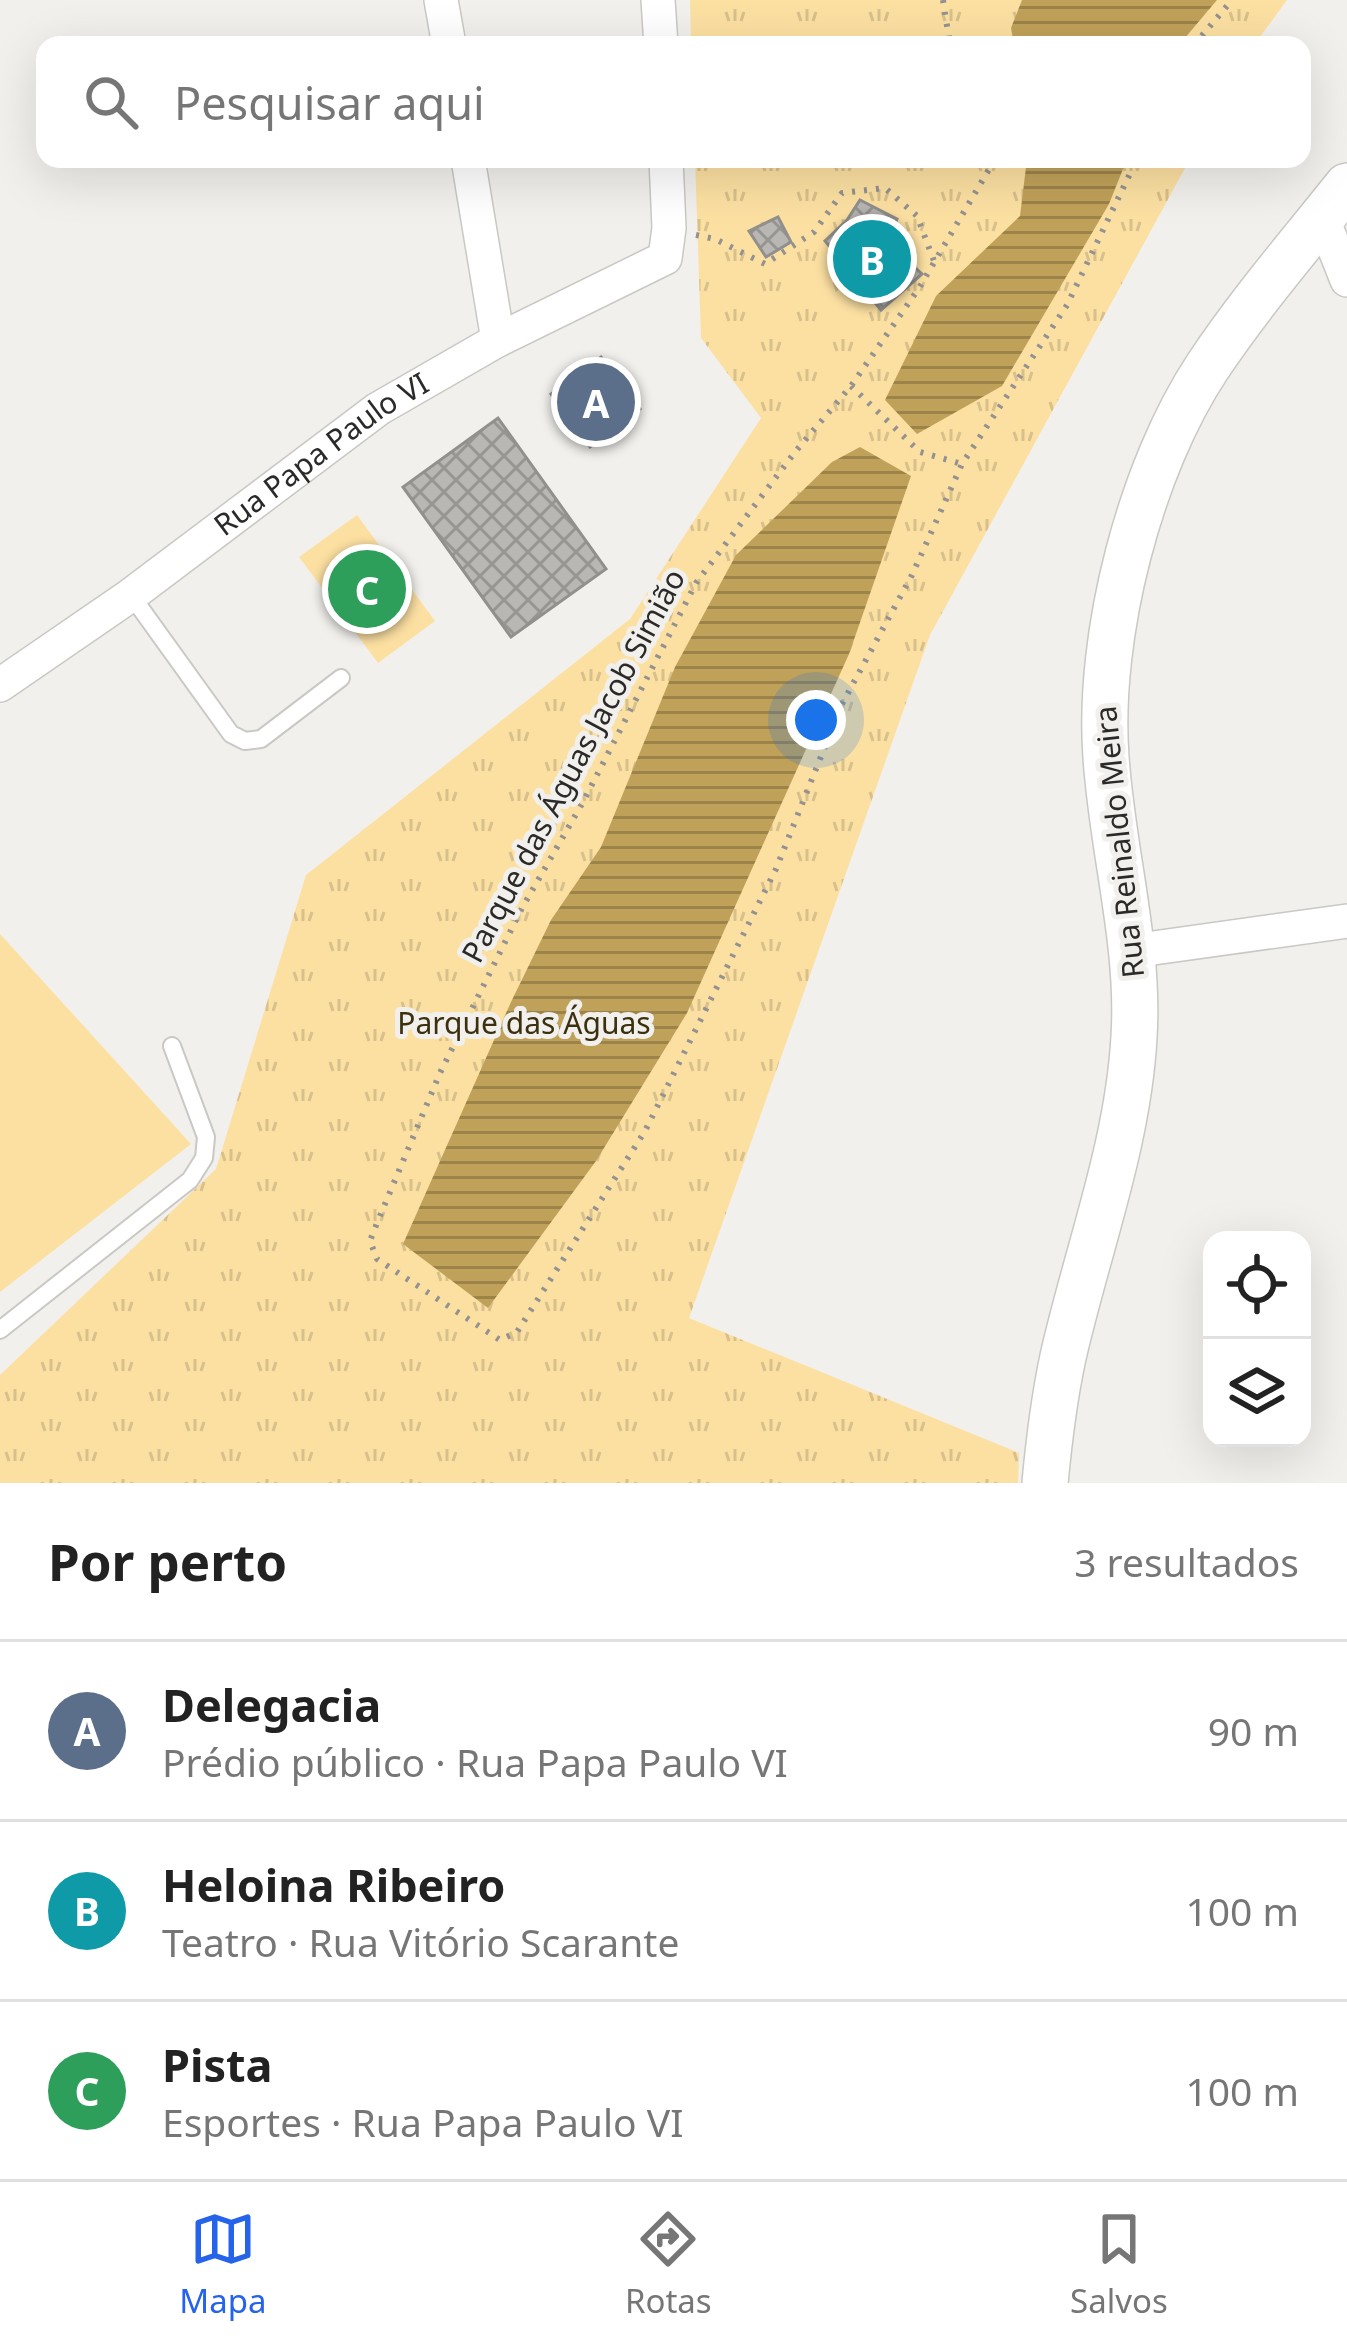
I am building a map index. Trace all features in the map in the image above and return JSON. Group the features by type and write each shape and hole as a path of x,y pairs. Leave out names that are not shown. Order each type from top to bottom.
{"street":[{"path":"441,0 447,36"},
{"path":"658,0 660,36"},
{"path":"469,168 498,340"},
{"path":"666,168 667,243"},
{"path":"1334,202 1347,280"},
{"name":"Rua Reinaldo Meira","path":"1045,1483 1063,1356 1130,1082 1135,1036 1132,951 1110,802 1104,709 1108,654 1130,548 1163,453 1190,395 1334,202"},
{"name":"Rua Papa Paulo VI","path":"0,685 131,595 378,409 667,243"},
{"path":"1132,951 1347,921"}],"lane":[{"path":"131,595 231,734 245,741 262,739 340,678"},
{"path":"0,1330 190,1180 204,1158 206,1136 172,1046"}],"path":[{"path":"943,0 949,36"},
{"path":"1202,36 1232,0"},
{"name":"Parque das Águas Jacob Simião","path":"990,168 851,386 696,583 583,802 522,908 440,1073 370,1241 376,1259 500,1340 517,1332 645,1131 776,869 842,704 912,575 962,464 1066,305 1133,168"},
{"path":"667,243 715,239 764,264 814,232 842,193 885,188 917,217 934,261"},
{"path":"851,386 920,452 962,464"}],"green space":[{"path":"690,0 1287,0 1261,36 691,36"},
{"name":"Parque das Águas","path":"695,168 1185,168 930,635 689,1318 1019,1453 1018,1483 0,1483 0,1375 216,1169 306,875 630,619 761,418 701,338"},
{"path":"357,515 435,621 378,663 299,557"},
{"path":"0,934 191,1144 0,1292"}],"shaded area":[{"path":"1022,0 1217,0 1187,36 1012,36"},
{"path":"1026,168 1123,168 1109,204 1002,386 917,434 885,400 936,296 1020,216"},
{"path":"860,447 911,476 849,654 687,1013 596,1161 488,1308 403,1244 511,1002 551,920 601,847 675,667 736,555 832,462"}],"building":[{"path":"860,200 897,219 888,243 922,274 881,310 825,241"},
{"path":"778,217 791,242 766,257 749,231"},
{"path":"601,357 640,409 590,447 551,394"},
{"path":"498,418 606,569 511,637 403,487"}],"place":[{"name":"Heloina Ribeiro","path":"872,259"},
{"name":"Delegacia","path":"596,402"},
{"name":"Pista","path":"367,589"}]}
